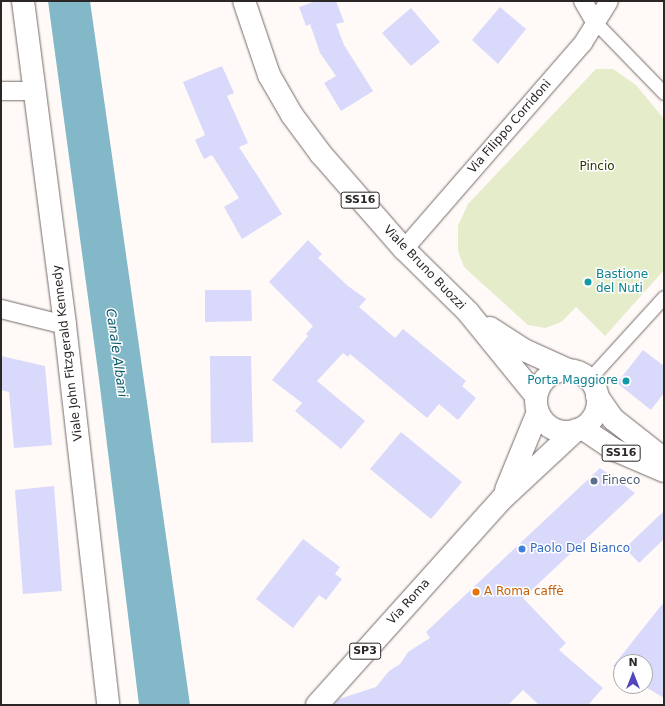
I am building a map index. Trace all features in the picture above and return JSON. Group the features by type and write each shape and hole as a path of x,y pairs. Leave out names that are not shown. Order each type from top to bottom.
{"main road":[{"name":"Viale John Fitzgerald Kennedy","path":"23,1 65,325 108,705"},
{"name":"Viale Bruno Buozzi","path":"244,1 269,75 292,114 343,181 404,249 468,312 537,404"},
{"name":"Viale Bruno Buozzi","path":"468,312 524,350 568,370"},
{"name":"SS16","path":"568,370 575,371 593,388 613,419 664,459"},
{"path":"537,404 543,381 558,371 568,370"},
{"path":"579,429 594,414 593,388"},
{"name":"SS16","path":"537,404 550,427 558,430 579,429 614,450 664,471"},
{"name":"Via Roma","path":"502,499 537,404"},
{"name":"Via Roma","path":"317,705 502,499 579,429"}],"street":[{"path":"583,1 595,22 664,93"},
{"name":"Via Filippo Corridoni","path":"404,249 583,43 609,1"},
{"path":"1,91 35,91"},
{"path":"593,388 664,297"},
{"path":"1,309 65,325"}],"green space":[{"name":"Pincio","path":"596,69 613,69 636,85 664,119 664,270 605,336 576,307 561,322 545,328 528,325 464,267 458,251 458,226 468,204"}],"water":[{"name":"Canale Albani","path":"48,1 90,1 190,705 139,705 99,379"}],"building":[{"path":"316,1 336,1 344,22 336,24 344,45 373,91 341,111 324,83 336,76 320,53 310,24 306,26 299,7"},
{"path":"500,7 526,29 498,64 472,40"},
{"path":"411,8 440,42 411,66 382,33"},
{"path":"222,66 234,93 227,96 248,143 239,147 282,214 242,239 224,207 239,198 212,155 204,159 195,140 205,135 183,82"},
{"path":"308,240 322,254 318,258 348,286 366,299 359,307 395,338 403,329 466,381 462,386 476,398 458,420 439,404 427,418 350,354 348,357 343,353 317,381 365,421 341,449 295,411 302,403 272,380 308,336 306,334 313,326 269,282"},
{"path":"205,290 251,290 252,321 205,322"},
{"path":"643,350 664,366 664,393 651,410 617,383"},
{"path":"1,356 45,366 52,445 14,448 9,392 1,390"},
{"path":"210,356 251,356 253,442 211,443"},
{"path":"401,432 462,482 431,519 370,469"},
{"path":"600,468 635,493 523,598 566,643 559,650 603,688 588,705 539,705 523,690 508,705 334,705 339,699 376,687 389,671 400,664 408,652 430,638 426,632"},
{"path":"54,486 62,591 23,594 15,490"},
{"path":"664,511 664,539 639,563 625,548"},
{"path":"303,539 340,567 335,574 342,579 326,600 319,595 293,628 256,599"},
{"path":"664,602 664,698 653,691 653,654 623,654"}],"place":[{"name":"Bastione del Nuti","path":"588,282"},
{"name":"Porta Maggiore","path":"626,381"},
{"name":"Fineco","path":"594,481"},
{"name":"Paolo Del Bianco","path":"522,549"},
{"name":"A Roma caffè","path":"476,592"}]}
